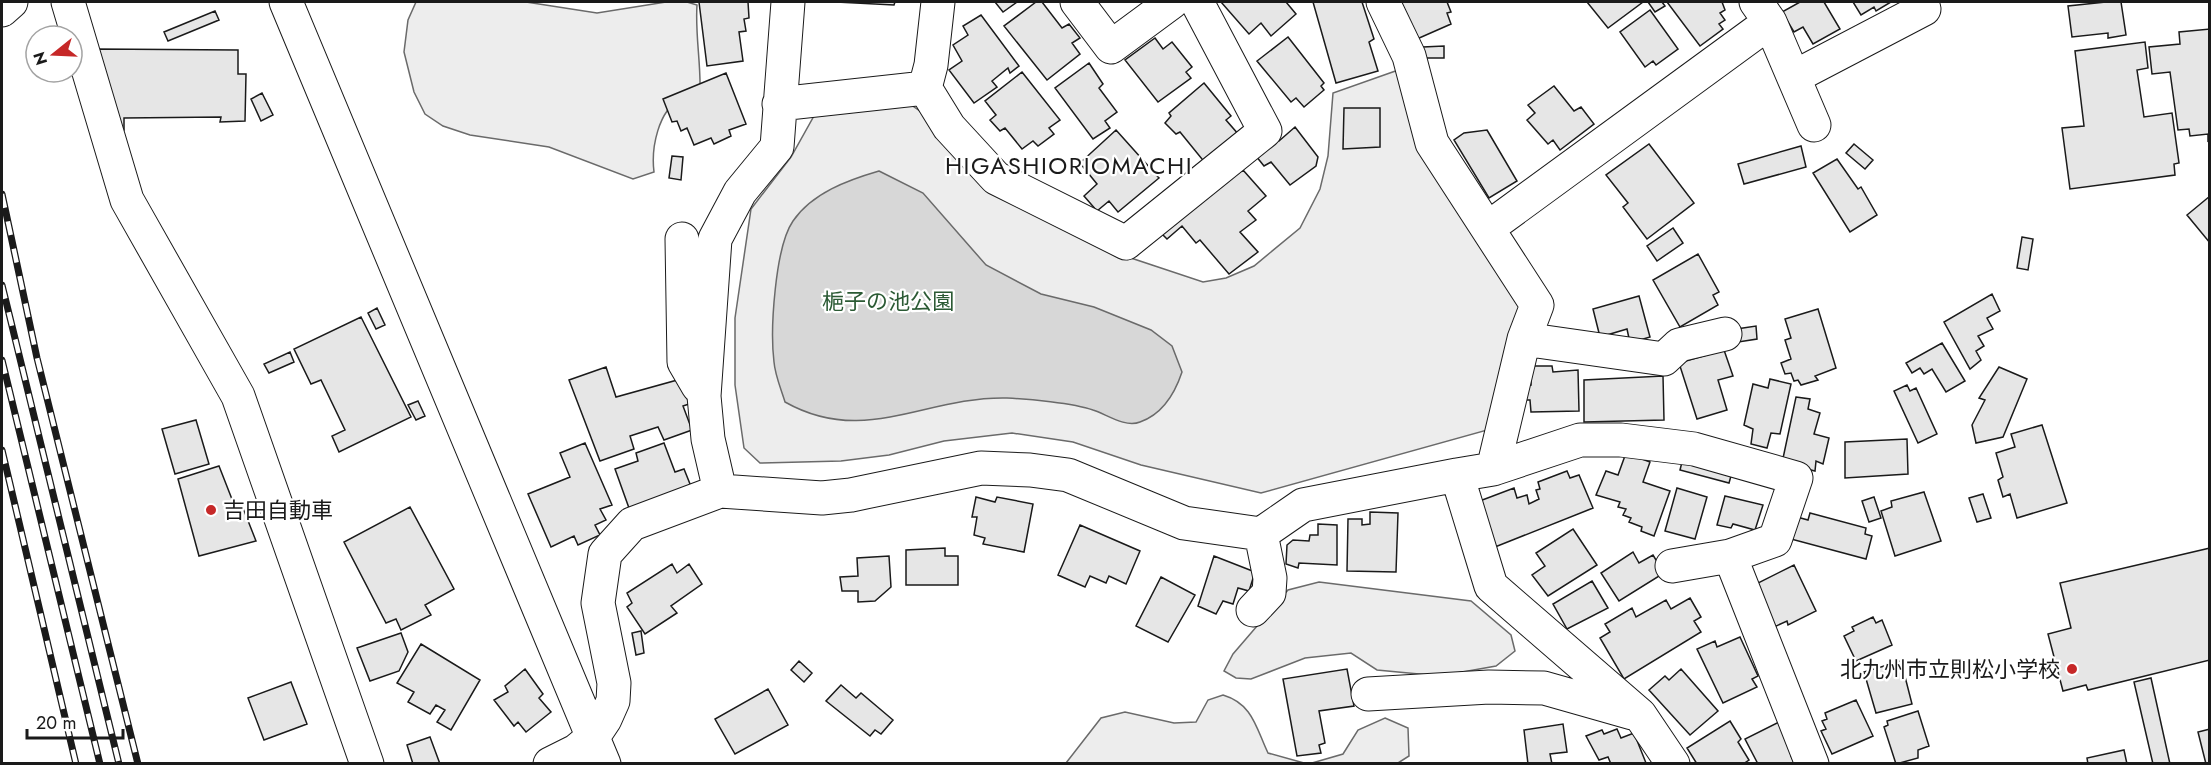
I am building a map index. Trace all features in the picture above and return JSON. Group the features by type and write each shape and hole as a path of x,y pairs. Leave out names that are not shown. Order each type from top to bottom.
{"street":[{"path":"2,10 11,2"},
{"path":"68,2 127,200 237,396 367,764"},
{"path":"286,2 599,750"},
{"path":"720,491 708,439 704,396 715,239 740,192 777,147 788,2"},
{"path":"938,2 931,65 925,88 949,127 996,178 1126,243 1265,132 1197,2"},
{"path":"1077,2 1111,47 1172,2"},
{"path":"1383,2 1409,57 1432,143 1537,305 1524,339 1493,469"},
{"path":"1794,77 1924,9"},
{"path":"1488,228 1763,12 1814,125"},
{"path":"779,104 925,88"},
{"path":"682,239 684,362 704,396"},
{"path":"1524,339 1664,359 1679,345 1725,334"},
{"path":"599,750 614,683 598,603 605,554 632,524 720,491 822,498 851,495 981,468 1030,470 1068,475 1184,523 1261,534 1303,505 1493,469 1580,440 1622,440 1694,449 1796,478 1775,540 1730,556 1672,566"},
{"path":"1457,475 1491,586 1640,715 1673,764"},
{"path":"1253,610 1269,594 1270,578 1261,534"},
{"path":"1730,556 1812,764"},
{"path":"1368,694 1489,687 1544,688 1640,715"},
{"path":"550,764 576,751 599,750"}],"green space":[{"path":"416,2 526,2 597,13 666,2 687,2 697,5 700,92 681,98 673,104 662,121 655,141 654,172 633,179 549,147 470,135 443,126 425,114 414,92 404,52 408,20"},
{"name":"梔子の池公園","path":"1404,68 1523,308 1491,429 1261,493 1141,465 1073,442 1012,433 944,441 889,455 841,461 760,463 744,448 735,385 735,318 751,209 791,157 819,107 904,100 1131,258 1203,282 1226,278 1254,266 1300,228 1320,189 1328,156 1333,93"},
{"path":"1319,582 1471,601 1511,635 1515,651 1496,666 1440,676 1377,670 1351,653 1305,658 1251,679 1236,678 1224,671 1233,654 1288,590"},
{"path":"1223,695 1241,704 1247,711 1268,753 1304,763 1066,763 1101,718 1125,712 1174,723 1196,722 1208,700"},
{"path":"1385,718 1408,728 1409,756 1398,763 1312,763 1343,754 1358,730"}],"shaded area":[{"path":"879,171 923,193 986,265 1041,294 1094,307 1151,330 1172,346 1182,372 1167,402 1148,418 1140,422 1128,423 1074,405 1007,398 977,399 869,420 842,420 814,415 785,402 775,367 773,330 775,289 787,233 801,211 820,195 843,183"}],"building":[{"path":"699,2 748,2 749,18 744,19 746,31 739,32 743,61 707,66"},
{"path":"836,2 895,2 894,5"},
{"path":"995,2 1017,2 1003,12"},
{"path":"1036,2 1042,2 1062,28 1069,24 1080,38 1072,43 1080,54 1047,80 1004,26"},
{"path":"1221,2 1286,2 1296,14 1271,36 1261,23 1249,34"},
{"path":"1313,2 1362,2 1374,39 1369,42 1378,71 1336,83"},
{"path":"1401,2 1447,2 1451,12 1447,13 1451,24 1417,39"},
{"path":"1587,2 1643,2 1608,28"},
{"path":"1648,2 1662,2 1665,6 1655,12"},
{"path":"1667,2 1722,2 1725,10 1720,13 1725,20 1719,24 1723,29 1700,46"},
{"path":"1800,2 1824,2 1840,29 1813,44 1803,27 1794,32 1782,12"},
{"path":"1853,2 1891,2 1876,11 1874,7 1861,15"},
{"path":"2121,2 2126,35 2108,38 2108,33 2072,37 2068,6"},
{"path":"1650,10 1678,49 1656,65 1653,61 1645,67 1620,32"},
{"path":"215,11 219,20 168,41 164,32"},
{"path":"981,15 1019,66 1010,73 1008,68 992,81 997,87 974,103 949,70 962,61 953,45 968,35 963,26"},
{"path":"2210,29 2210,140 2208,141 2208,134 2190,136 2189,129 2178,130 2170,72 2152,74 2149,47 2180,44 2179,32"},
{"path":"1288,37 1324,83 1321,86 1324,90 1304,107 1296,98 1291,102 1257,61"},
{"path":"1155,38 1163,49 1172,42 1192,67 1186,72 1191,78 1158,102 1125,60"},
{"path":"2145,42 2148,68 2137,70 2144,117 2172,113 2179,163 2174,164 2175,175 2070,189 2062,128 2084,126 2075,51"},
{"path":"1444,46 1444,58 1423,58 1423,47"},
{"path":"95,49 238,50 238,74 246,74 245,121 220,122 221,117 124,118 124,130 110,130"},
{"path":"1089,63 1103,84 1099,88 1117,112 1105,121 1110,128 1093,139 1055,88"},
{"path":"1022,72 1060,120 1049,128 1054,134 1038,146 1033,141 1022,149 1005,128 1000,131 990,120 996,115 985,101"},
{"path":"726,73 746,124 729,130 731,136 714,144 711,138 694,145 687,128 681,131 677,121 672,122 663,99"},
{"path":"1204,83 1231,116 1226,120 1239,135 1206,164 1180,132 1176,134 1165,123 1171,116 1169,113"},
{"path":"1554,86 1574,111 1581,107 1594,124 1560,150 1553,140 1548,144 1527,120 1535,113 1528,105"},
{"path":"262,93 273,115 261,121 251,99"},
{"path":"1344,108 1380,108 1380,147 1343,149"},
{"path":"1295,127 1318,157 1316,166 1290,185 1271,162 1264,166 1252,151 1273,134 1279,141"},
{"path":"1116,130 1159,178 1118,212 1109,201 1097,211 1084,196 1097,184 1080,163"},
{"path":"1487,130 1517,181 1489,198 1454,140 1464,133"},
{"path":"1649,144 1694,203 1647,239 1623,207 1628,203 1606,175"},
{"path":"1854,144 1873,160 1865,169 1846,153"},
{"path":"1801,146 1806,167 1744,184 1738,164"},
{"path":"672,156 683,157 681,180 669,178"},
{"path":"1837,159 1858,189 1861,187 1877,215 1850,232 1813,173"},
{"path":"1243,170 1266,196 1248,211 1256,220 1240,232 1258,252 1229,274 1200,240 1196,243 1182,226 1167,239 1153,225"},
{"path":"2210,196 2210,243 2187,215"},
{"path":"1673,228 1683,243 1657,261 1647,246"},
{"path":"2022,237 2033,239 2028,270 2017,268"},
{"path":"1698,254 1719,292 1713,295 1718,305 1680,327 1653,280"},
{"path":"1992,294 2000,311 1987,318 1993,329 1978,336 1984,346 1976,351 1981,360 1970,369 1944,322"},
{"path":"1639,296 1650,337 1630,343 1627,329 1600,337 1593,309"},
{"path":"377,308 385,325 376,329 368,313"},
{"path":"1818,309 1836,368 1815,376 1818,380 1801,385 1798,380 1794,381 1791,373 1785,374 1781,363 1791,359 1785,340 1791,338 1785,319"},
{"path":"361,317 411,417 339,452 332,436 345,430 321,380 311,384 294,349"},
{"path":"1756,326 1757,339 1732,343 1730,330"},
{"path":"1942,343 1965,381 1946,392 1932,369 1924,374 1920,368 1912,373 1906,363"},
{"path":"1724,350 1733,376 1718,380 1727,410 1697,419 1679,363"},
{"path":"290,352 294,362 269,373 264,364"},
{"path":"1531,366 1552,366 1553,372 1578,370 1579,411 1531,412 1530,400 1524,400 1524,386 1531,385"},
{"path":"606,367 616,397 681,379 689,404 683,406 692,430 664,440 658,427 630,436 634,449 600,461 569,380"},
{"path":"1999,367 2027,379 2003,437 1976,443 1972,425 1985,400 1979,398"},
{"path":"1663,376 1664,420 1584,422 1584,380"},
{"path":"1770,379 1791,384 1780,434 1771,433 1767,448 1751,444 1753,429 1744,425 1753,384 1768,388"},
{"path":"1907,385 1910,391 1916,388 1937,434 1918,443 1894,391"},
{"path":"1796,397 1810,399 1808,409 1820,413 1814,434 1829,438 1823,464 1816,461 1815,471 1782,463"},
{"path":"418,401 425,416 416,420 408,405"},
{"path":"196,420 209,464 175,474 162,429"},
{"path":"2042,425 2067,503 2017,518 2010,494 2003,497 1998,480 2003,477 1996,453 2015,447 2011,434"},
{"path":"1907,439 1908,474 1845,478 1845,442"},
{"path":"585,443 612,505 600,509 606,520 595,525 600,535 578,545 574,536 551,547 528,494 570,477 560,453"},
{"path":"664,443 675,472 684,469 692,489 629,508 615,469 638,461 636,453"},
{"path":"1685,450 1733,469 1729,483 1680,470"},
{"path":"1626,453 1650,462 1643,482 1670,491 1654,536 1641,531 1642,527 1629,522 1631,518 1623,515 1626,509 1618,507 1620,502 1596,495 1606,471 1618,475"},
{"name":"吉田自動車","path":"219,466 237,512 243,508 256,541 199,556 178,479"},
{"path":"1567,471 1570,478 1579,475 1593,508 1490,549 1477,502 1514,488 1517,498 1527,495 1529,504 1539,499 1536,490 1540,489 1538,482"},
{"path":"1677,488 1707,497 1695,539 1665,531"},
{"path":"1924,492 1941,541 1895,556 1881,511 1892,507 1891,501"},
{"path":"1983,494 1991,518 1977,522 1969,498"},
{"path":"1725,496 1763,505 1755,530 1733,524 1731,528 1717,525"},
{"path":"976,497 995,502 997,497 1033,504 1024,552 983,544 985,538 974,535 977,517 972,517"},
{"path":"1874,497 1881,518 1869,522 1862,501"},
{"path":"410,507 454,589 425,605 431,615 401,630 396,619 386,623 344,542"},
{"path":"1370,512 1398,513 1396,572 1347,571 1348,519 1362,519 1362,525 1370,524"},
{"path":"1810,513 1866,528 1865,534 1872,536 1866,559 1791,539 1797,517 1808,520"},
{"path":"1318,524 1337,525 1337,565 1299,563 1298,568 1286,564 1287,545 1293,540 1309,541 1310,535 1318,535"},
{"path":"1080,525 1140,551 1126,584 1109,576 1106,583 1090,576 1085,587 1058,575"},
{"path":"1573,529 1597,565 1548,596 1532,575 1545,566 1536,553"},
{"path":"945,548 945,556 958,556 958,585 906,585 906,550"},
{"path":"2210,548 2210,660 2088,690 2086,685 2063,691 2048,634 2071,628 2060,583"},
{"path":"1633,552 1639,563 1653,555 1664,573 1619,601 1601,573"},
{"path":"889,556 891,587 875,601 858,602 858,591 842,591 840,577 858,576 857,558"},
{"path":"1214,556 1255,572 1249,591 1238,588 1233,604 1223,601 1216,614 1198,606"},
{"path":"672,564 677,573 689,564 702,584 671,606 677,613 645,634 627,607 632,603 627,593"},
{"path":"1794,565 1816,611 1788,625 1787,621 1772,628 1752,586"},
{"path":"1161,577 1195,595 1168,642 1136,626"},
{"path":"1592,581 1608,608 1567,629 1553,604"},
{"path":"1690,598 1701,617 1694,621 1701,632 1624,679 1600,638 1610,632 1605,624 1632,608 1636,617 1666,600 1671,609"},
{"path":"1873,617 1876,623 1882,620 1892,645 1856,661 1844,636 1854,631 1852,627"},
{"path":"641,631 644,653 636,655 632,633"},
{"path":"401,633 408,652 399,671 370,681 357,648"},
{"path":"1740,637 1758,676 1752,679 1757,687 1723,703 1697,649 1715,641 1717,647"},
{"path":"421,644 480,680 451,730 437,722 445,710 436,705 430,714 408,702 414,692 397,683"},
{"path":"799,661 812,673 804,682 791,670"},
{"path":"1901,661 1912,704 1876,713 1864,672"},
{"path":"525,669 543,694 539,698 551,712 526,732 518,722 514,726 494,700 508,692 505,686"},
{"path":"1347,669 1354,706 1319,711 1325,743 1319,745 1321,753 1297,756 1283,679"},
{"path":"1681,669 1718,711 1690,735 1649,690 1665,676 1669,680"},
{"path":"2151,678 2170,764 2153,764 2134,682"},
{"path":"291,682 307,724 264,740 248,698"},
{"path":"841,685 856,698 861,693 893,720 881,734 875,730 870,736 826,701"},
{"path":"768,689 788,725 735,754 715,719"},
{"path":"1856,700 1873,736 1832,754 1821,731 1826,729 1822,721 1827,719 1825,713"},
{"path":"1918,711 1929,746 1918,750 1918,758 1896,764 1884,727 1888,725 1887,721"},
{"path":"1730,721 1741,739 1738,742 1749,760 1743,764 1697,764 1687,748"},
{"path":"1779,722 1795,753 1791,756 1795,764 1758,764 1745,739"},
{"path":"1563,724 1567,752 1550,754 1552,764 1528,764 1524,730"},
{"path":"1617,729 1621,738 1634,733 1646,763 1611,764 1608,757 1599,760 1586,736 1602,730 1604,734"},
{"path":"2210,729 2210,764 2206,764 2198,732"},
{"path":"430,737 440,764 413,764 407,745"},
{"path":"2124,750 2127,764 2088,764 2087,758"}],"railway":[{"path":"2,194 37,358 138,764"},
{"path":"2,285 119,764"},
{"path":"2,360 100,764"},
{"path":"2,450 76,764"}],"place":[{"name":"吉田自動車","path":"211,510"},
{"name":"北九州市立則松小学校","path":"2072,669"}],"district":[{"name":"HIGASHIORIOMACHI","path":"1069,165"}]}
